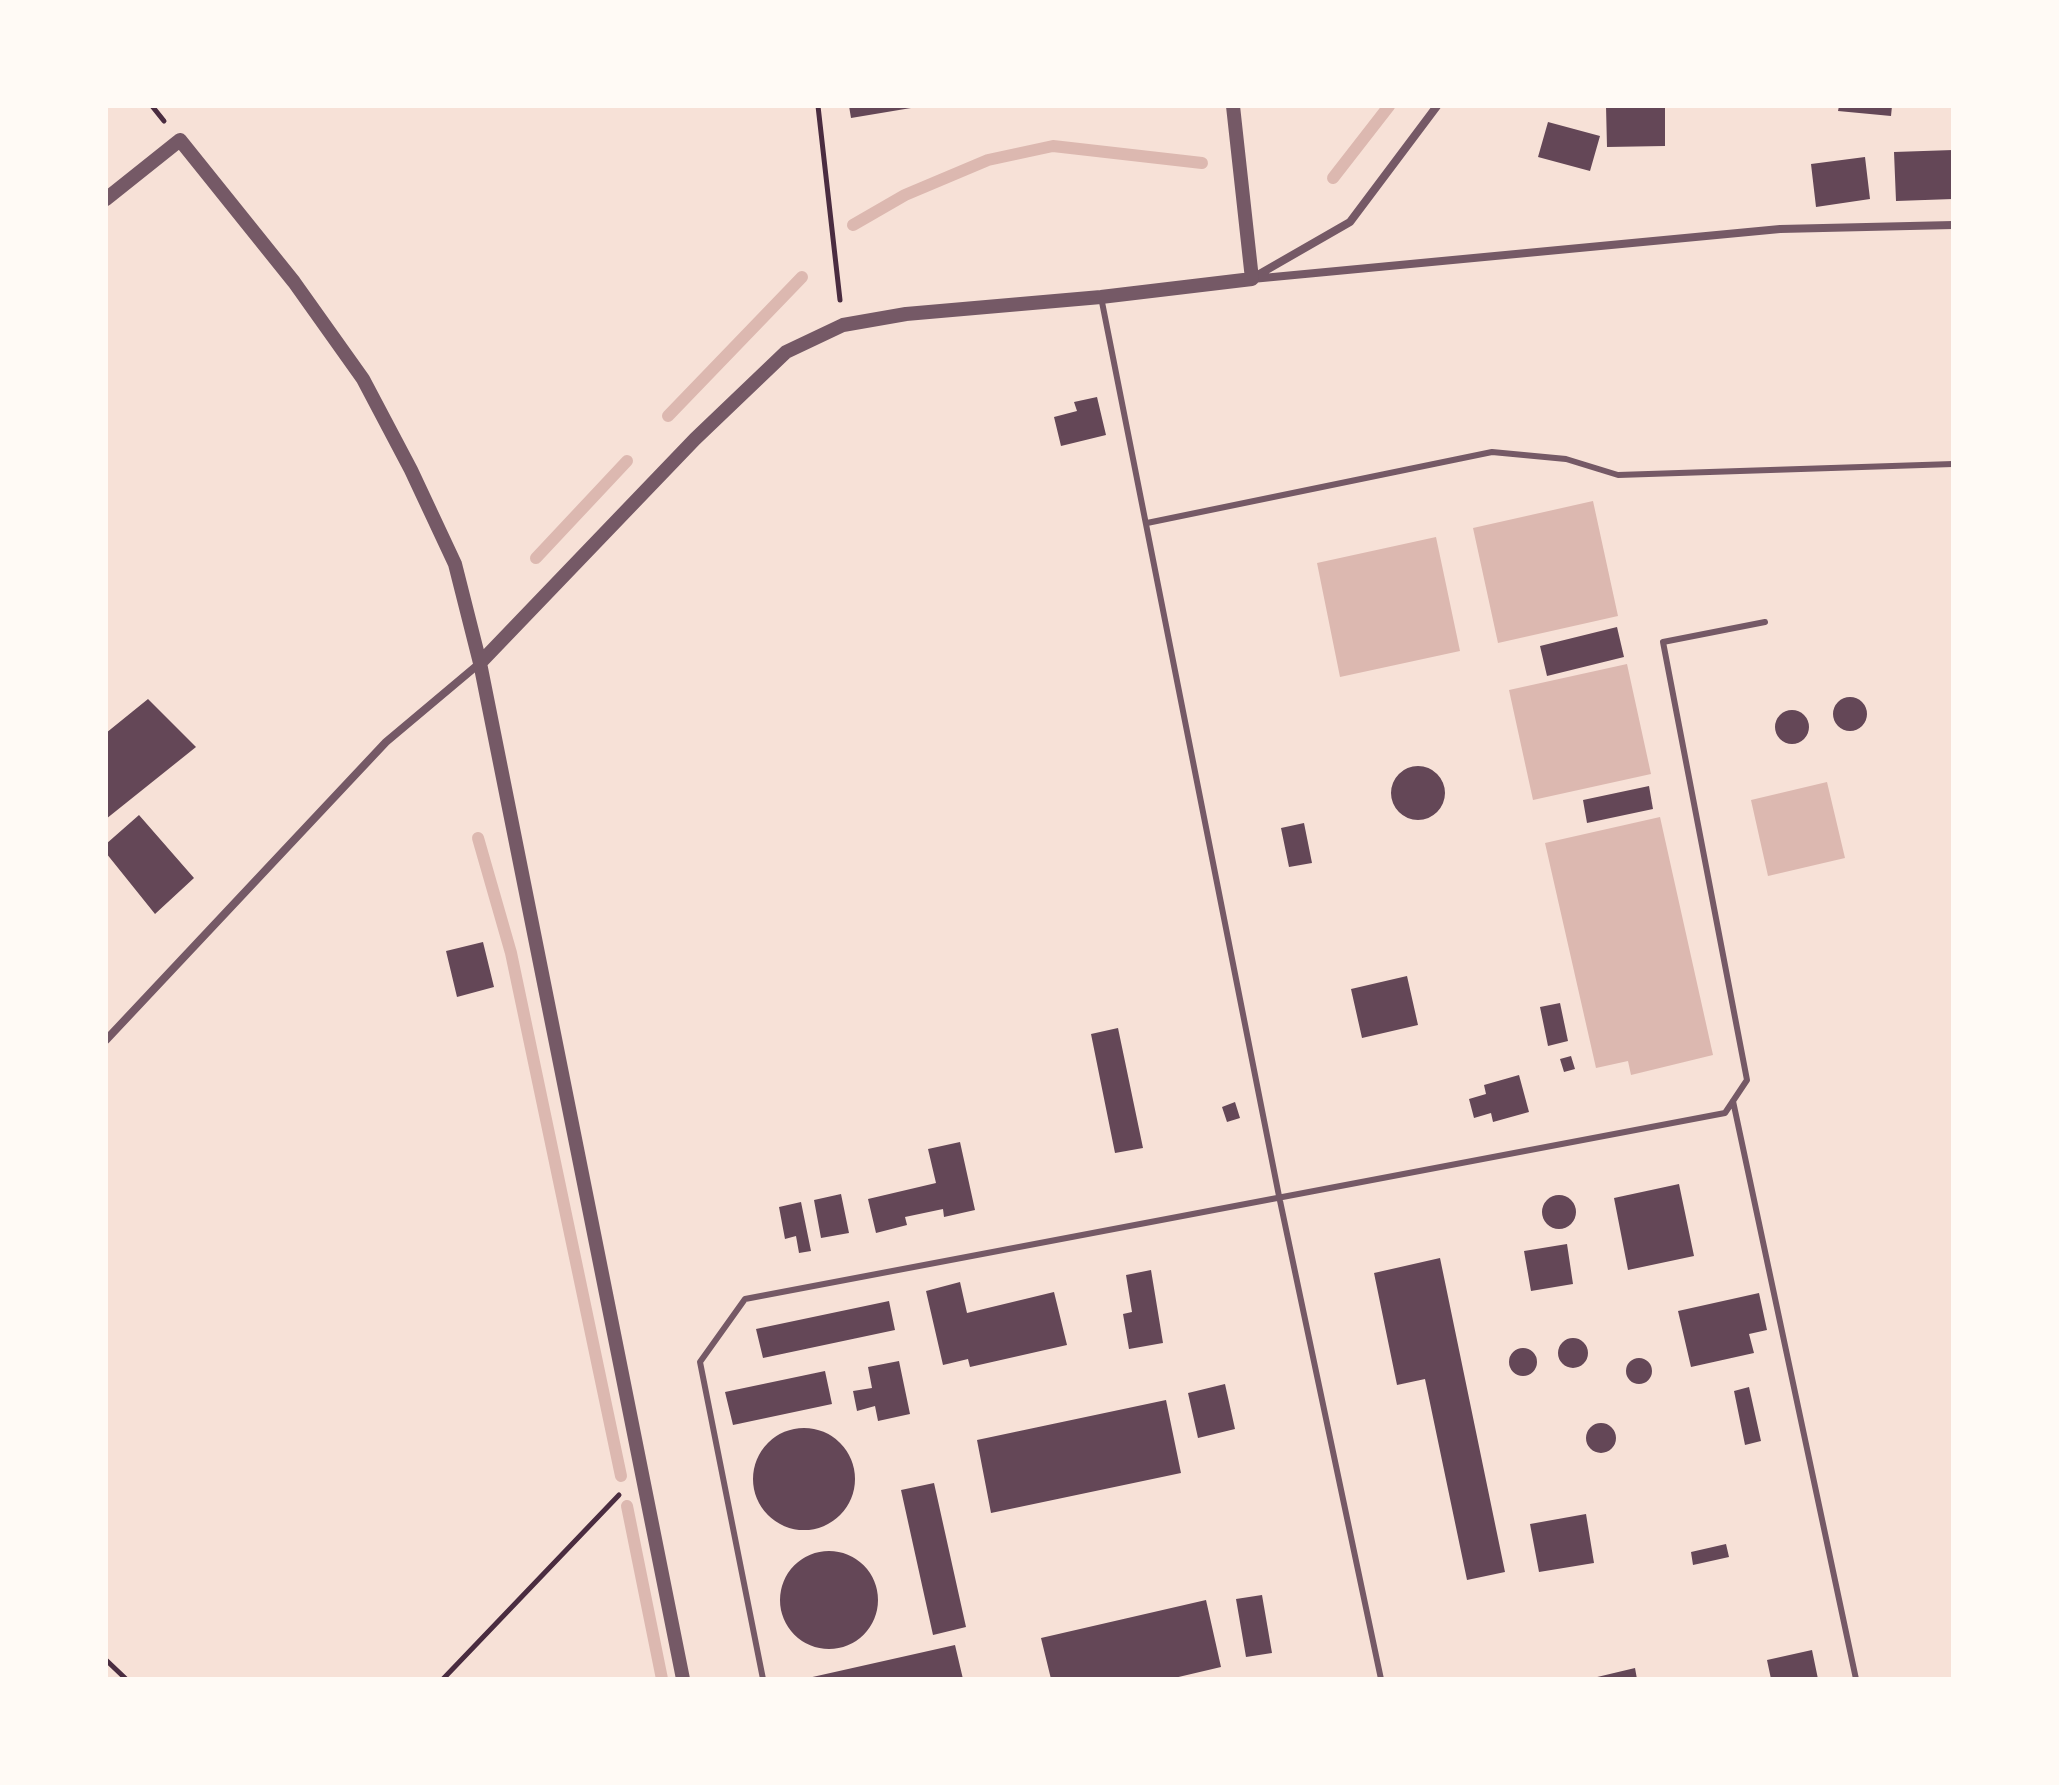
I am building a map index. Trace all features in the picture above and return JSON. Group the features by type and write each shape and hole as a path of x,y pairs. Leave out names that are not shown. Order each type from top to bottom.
{"street":[{"path":"1233,106 1252,279"},
{"path":"1252,279 1350,222 1437,106"},
{"path":"106,199 180,140 330,328 370,392 455,564 480,663 683,1679"},
{"path":"106,1040 386,742 480,663 695,439 786,352 843,325 906,314 1780,229 1953,225"}],"lane":[{"path":"1101,297 1279,1196 1381,1679"},
{"path":"1147,523 1492,452 1566,459 1618,475 1953,464"},
{"path":"763,1679 700,1362 745,1299 1725,1113 1747,1080 1663,642 1765,622"},
{"path":"1733,1101 1856,1679"}],"path":[{"path":"818,106 843,325"},
{"path":"443,1679 641,1472"},
{"path":"106,1660 126,1679"}],"shaded area":[{"path":"1593,501 1618,616 1498,643 1473,528"},
{"path":"1436,537 1460,651 1340,677 1317,563"},
{"path":"1627,664 1651,774 1533,800 1509,690"},
{"path":"1827,782 1845,858 1768,876 1751,800"},
{"path":"1660,817 1713,1055 1631,1075 1628,1061 1596,1068 1545,843"}],"building":[{"path":"849,106 911,106 911,108 851,118"},
{"path":"1606,106 1665,106 1665,146 1607,147"},
{"path":"1839,106 1892,106 1891,116 1838,111"},
{"path":"1548,122 1600,136 1590,171 1538,157"},
{"path":"1953,150 1953,199 1896,201 1894,152"},
{"path":"1865,157 1870,199 1816,207 1811,164"},
{"path":"1097,397 1106,435 1061,446 1054,417 1077,411 1074,402"},
{"path":"1617,627 1624,657 1547,676 1540,646"},
{"path":"1850,697 1862,702 1867,714 1862,726 1850,731 1838,726 1833,714 1838,702"},
{"path":"148,699 196,747 106,819 106,733"},
{"path":"1792,710 1804,715 1809,727 1804,739 1792,744 1780,739 1775,727 1780,715"},
{"path":"1418,766 1437,774 1445,793 1437,812 1418,820 1399,812 1391,793 1399,774"},
{"path":"1649,786 1653,809 1587,823 1583,800"},
{"path":"139,815 194,878 155,914 106,853 106,844"},
{"path":"1304,823 1312,863 1289,867 1281,828"},
{"path":"483,942 494,987 457,997 446,951"},
{"path":"1407,976 1418,1025 1362,1038 1351,989"},
{"path":"1560,1003 1568,1041 1548,1046 1540,1007"},
{"path":"1118,1028 1143,1148 1115,1153 1091,1034"},
{"path":"1571,1056 1575,1069 1564,1072 1560,1059"},
{"path":"1519,1075 1529,1112 1493,1122 1491,1113 1474,1118 1469,1099 1486,1094 1484,1085"},
{"path":"1235,1102 1240,1118 1227,1122 1222,1107"},
{"path":"960,1142 975,1210 944,1217 943,1209 905,1217 907,1225 876,1233 868,1199 936,1183 928,1149"},
{"path":"1679,1184 1694,1256 1628,1270 1614,1198"},
{"path":"841,1194 849,1233 821,1238 814,1200"},
{"path":"1559,1195 1571,1200 1576,1212 1571,1224 1559,1229 1547,1224 1542,1212 1547,1200"},
{"path":"801,1202 811,1251 799,1253 796,1236 785,1239 779,1207"},
{"path":"1567,1244 1573,1284 1531,1291 1524,1251"},
{"path":"1440,1258 1505,1572 1467,1580 1425,1379 1397,1385 1374,1273"},
{"path":"1151,1270 1163,1343 1129,1349 1123,1314 1132,1312 1126,1275"},
{"path":"960,1282 967,1313 1054,1292 1067,1345 970,1367 968,1359 943,1365 926,1291"},
{"path":"1759,1293 1767,1330 1749,1334 1754,1353 1691,1367 1678,1311"},
{"path":"889,1301 895,1330 763,1358 756,1329"},
{"path":"1573,1338 1584,1342 1588,1353 1584,1364 1573,1368 1562,1364 1558,1353 1562,1342"},
{"path":"1523,1348 1533,1352 1537,1362 1533,1372 1523,1376 1513,1372 1509,1362 1513,1352"},
{"path":"1639,1358 1648,1362 1652,1371 1648,1380 1639,1384 1630,1380 1626,1371 1630,1362"},
{"path":"899,1361 910,1414 878,1421 875,1406 857,1411 853,1391 872,1388 868,1367"},
{"path":"825,1371 832,1404 733,1425 725,1392"},
{"path":"1225,1384 1235,1429 1198,1438 1188,1393"},
{"path":"1749,1387 1761,1441 1745,1445 1734,1391"},
{"path":"1166,1400 1181,1473 991,1513 977,1440"},
{"path":"1601,1423 1612,1427 1616,1438 1612,1449 1601,1453 1590,1449 1586,1438 1590,1427"},
{"path":"804,1428 823,1432 840,1443 851,1460 855,1479 851,1498 840,1515 823,1526 804,1530 785,1526 768,1515 757,1498 753,1479 757,1460 768,1443 785,1432"},
{"path":"934,1483 966,1627 933,1635 901,1490"},
{"path":"1586,1514 1594,1563 1539,1572 1530,1524"},
{"path":"1726,1544 1729,1557 1693,1565 1691,1552"},
{"path":"829,1551 848,1554 864,1565 875,1581 878,1600 875,1619 864,1635 848,1646 829,1649 810,1646 794,1635 783,1619 780,1600 783,1581 794,1565 810,1554"},
{"path":"1262,1595 1272,1653 1246,1657 1236,1599"},
{"path":"1206,1600 1221,1667 1170,1679 1051,1679 1041,1638"},
{"path":"955,1645 963,1679 808,1679 808,1678"},
{"path":"1812,1650 1818,1679 1771,1679 1767,1660"},
{"path":"1635,1668 1637,1679 1593,1679 1593,1678"}],"waterway":[{"path":"1333,178 1389,106"},
{"path":"853,225 905,195 988,160 1053,146 1202,163"},
{"path":"668,416 802,277"},
{"path":"536,558 627,461"},
{"path":"478,838 511,953 621,1476"},
{"path":"627,1506 662,1679"}]}
